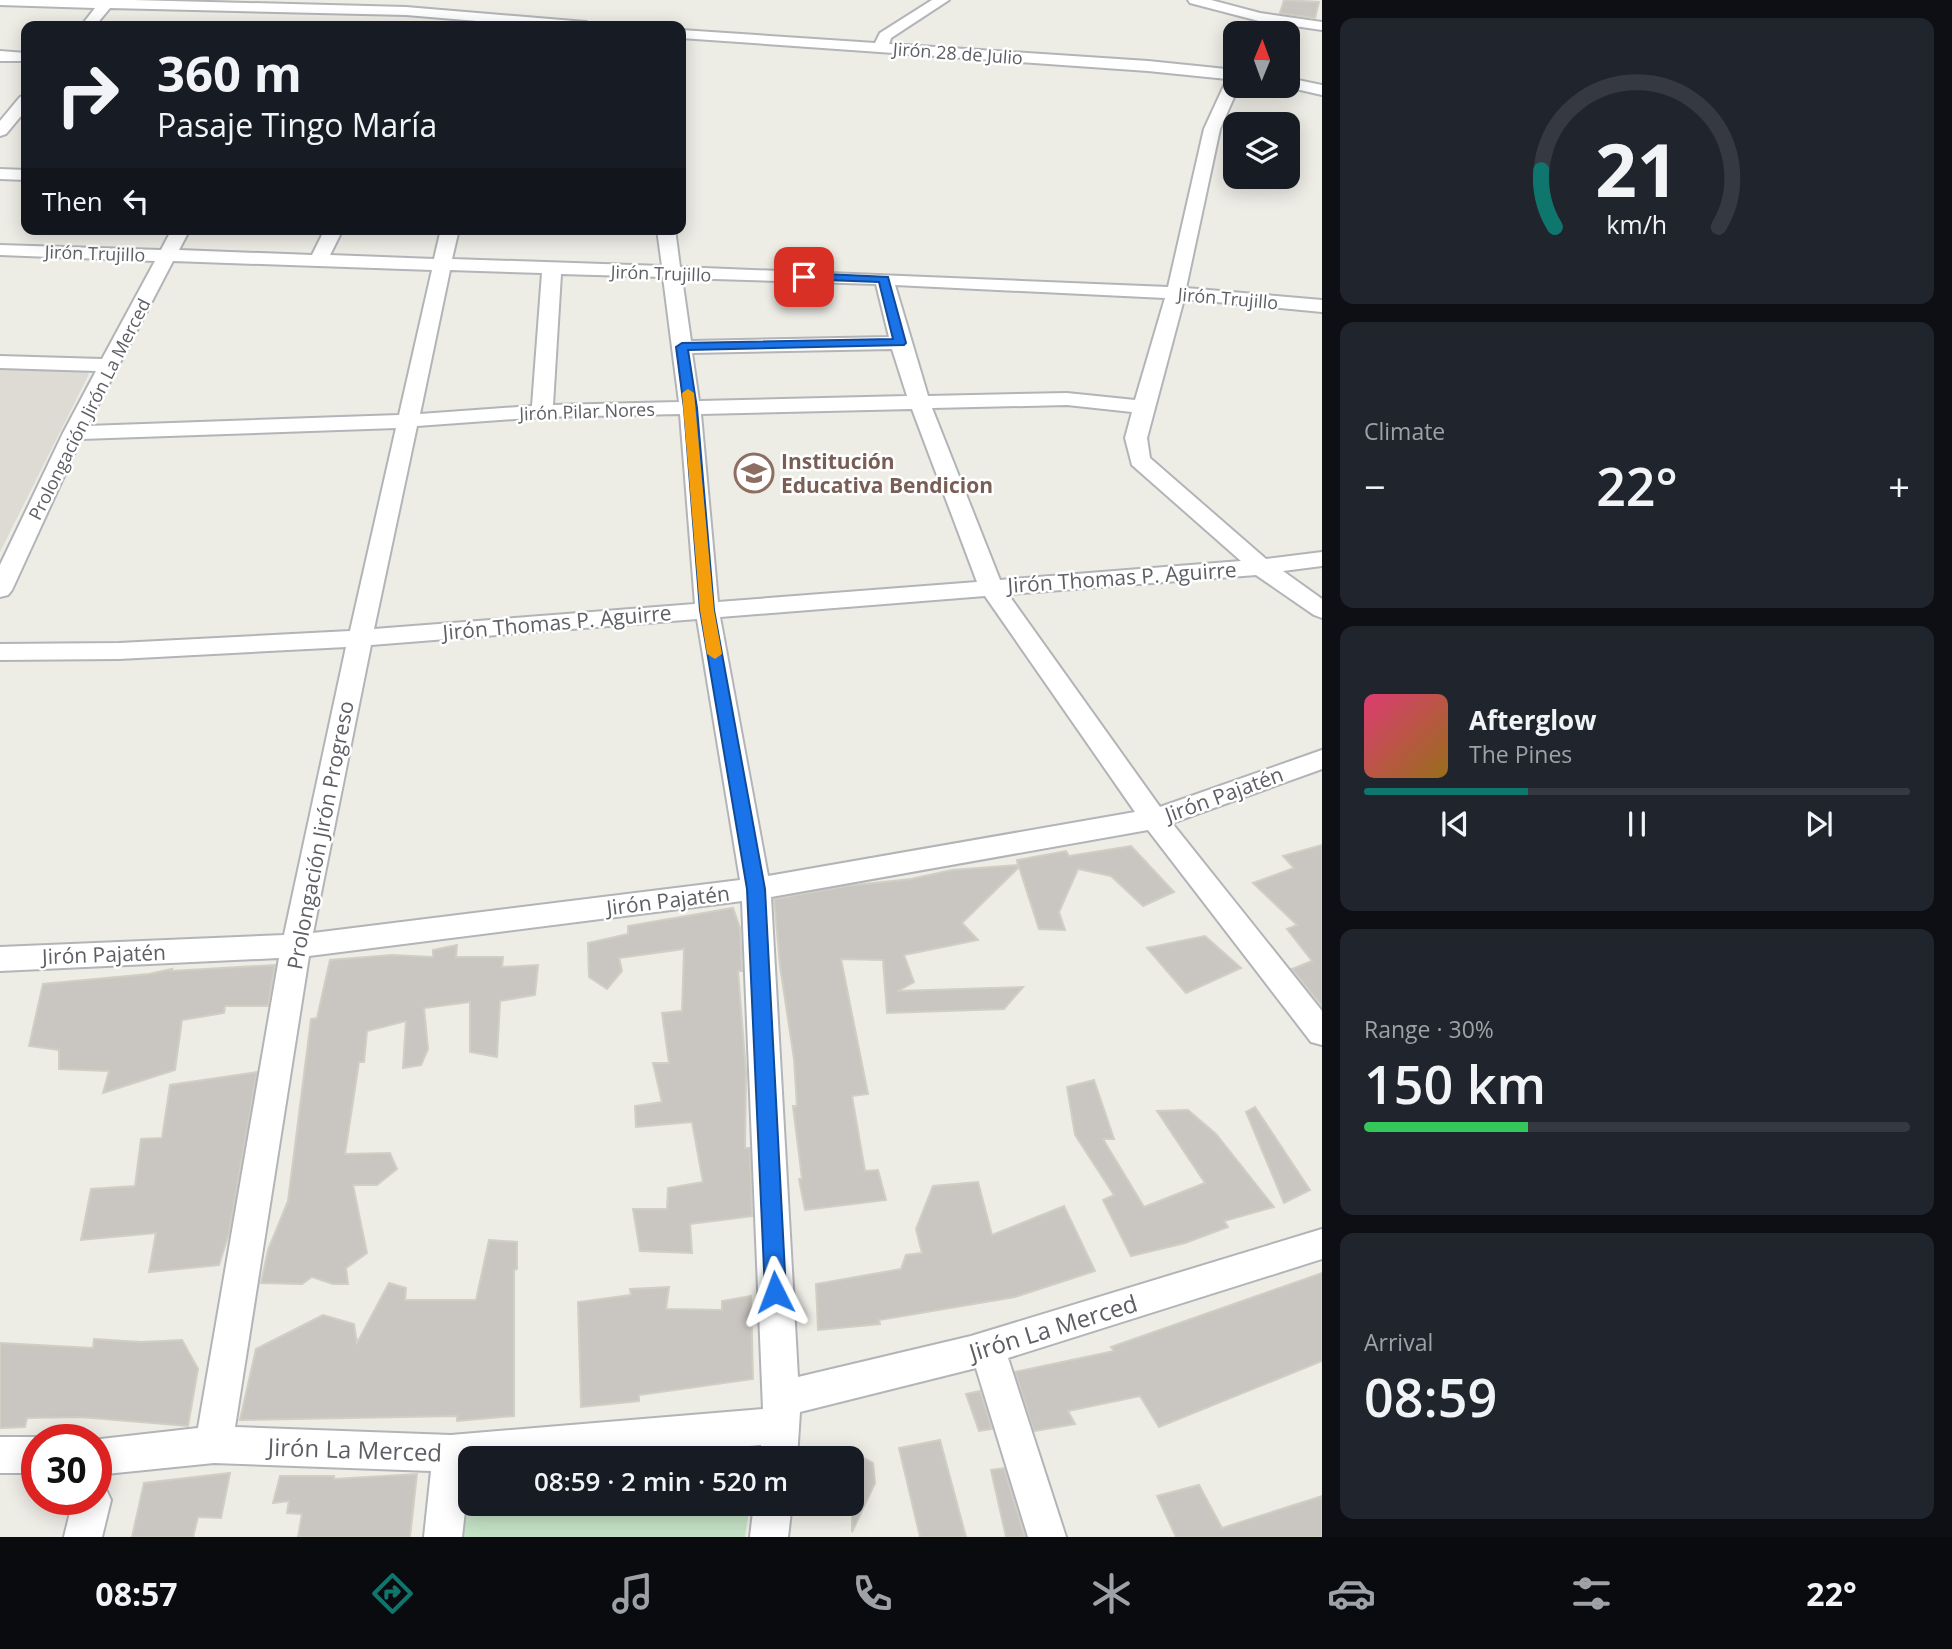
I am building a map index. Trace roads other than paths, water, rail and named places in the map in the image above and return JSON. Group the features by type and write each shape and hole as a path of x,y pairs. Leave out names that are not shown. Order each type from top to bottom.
{"street":[{"path":"880,48 885,36 942,0"},
{"path":"1195,0 1259,17 1322,26"},
{"path":"1258,21 1267,0"},
{"path":"0,1 294,4 521,21"},
{"path":"92,21 108,2"},
{"path":"286,21 294,4"},
{"name":"Jirón 28 de Julio","path":"686,34 1149,66 1223,74"},
{"path":"0,56 21,57"},
{"path":"1300,85 1322,90"},
{"path":"1226,98 1212,129 1175,293 1143,407 1136,438 1140,460 1261,567 1322,610"},
{"path":"0,131 12,118"},
{"path":"0,174 21,175"},
{"name":"Prolongación Jirón La Merced","path":"0,590 74,433 178,235"},
{"path":"319,260 331,235"},
{"name":"Prolongación Jirón Progreso","path":"214,1445 296,946 406,421 449,235"},
{"path":"667,235 691,408 707,610 756,889 780,1427"},
{"name":"Jirón Trujillo","path":"0,250 884,279 1175,293 1322,306"},
{"path":"542,411 552,269"},
{"path":"884,279 900,343 920,404 991,588 1154,819 1322,1033"},
{"path":"682,347 900,343"},
{"path":"0,362 111,365"},
{"name":"Jirón Pilar Nores","path":"74,433 406,421 542,411 1067,399 1143,407"},
{"name":"Jirón Thomas P. Aguirre","path":"0,652 119,651 360,638 1261,567 1322,559"},
{"name":"Jirón Pajatén","path":"0,959 296,946 756,889 1154,819 1322,758"},
{"name":"Jirón La Merced","path":"112,1463 214,1445 451,1453 780,1427 987,1349 1322,1244"},
{"path":"987,1349 1047,1537"},
{"path":"443,1537 451,1453"},
{"path":"0,1455 21,1455"},
{"path":"83,1537 88,1515"},
{"path":"769,1537 771,1516"}],"place":[{"name":"Institución Educativa Bendicion","path":"754,473"}]}
